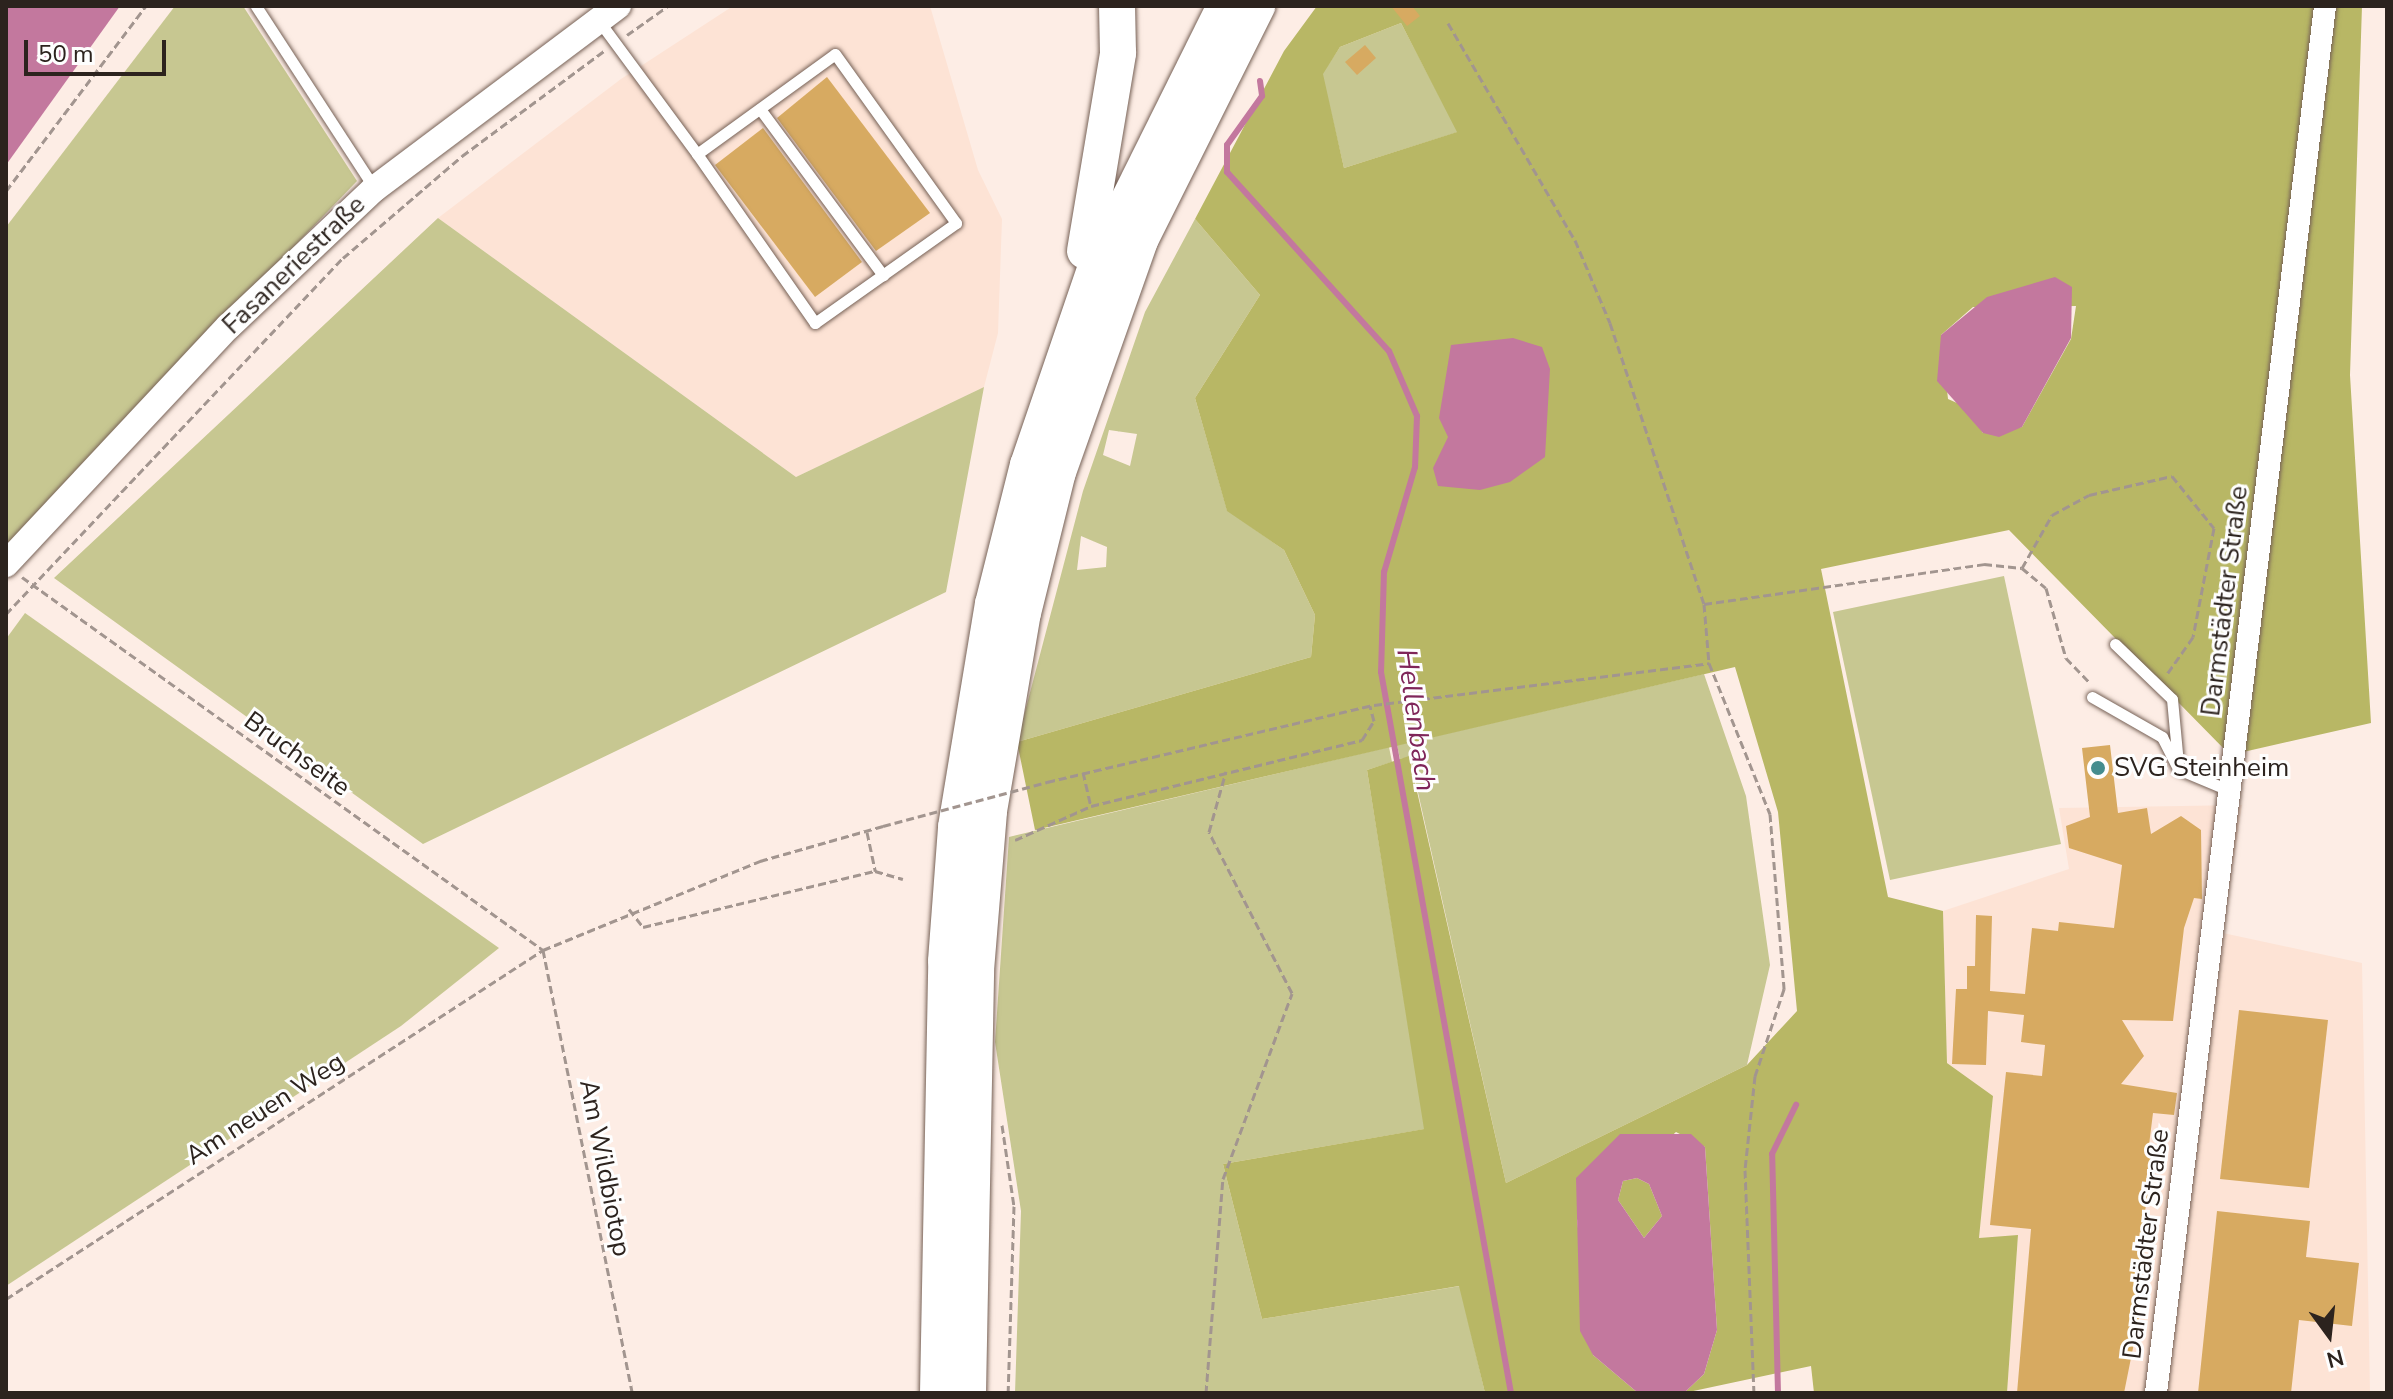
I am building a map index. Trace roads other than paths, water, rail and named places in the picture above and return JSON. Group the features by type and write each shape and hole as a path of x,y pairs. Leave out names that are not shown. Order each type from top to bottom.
{"highway":[{"path":"938,1393 941,1057 956,827 993,604 1045,416 1093,217 1118,53 1117,6"},
{"path":"1045,416 1123,204 1225,6"},
{"path":"968,1393 976,970 989,811 1013,664 1058,472 1104,334 1140,240 1257,6"},
{"path":"1228,60 1282,6"}],"street":[{"name":"Darmstädter Straße","path":"2156,1393 2325,6"},
{"name":"Fasaneriestraße","path":"6,564 229,326 374,189 608,13"}],"lane":[{"path":"256,6 374,189"},
{"path":"608,13 615,43 815,323 956,223 835,54 697,154"},
{"path":"760,109 883,275"},
{"path":"2115,644 2158,685 2179,715 2178,769"},
{"path":"2092,697 2162,737 2178,769 2231,791"}],"waterway":[{"name":"Hellenbach","path":"1260,81 1262,96 1227,145 1227,172 1389,351 1417,416 1415,467 1384,572 1381,672 1511,1393"},
{"path":"1778,1393 1772,1154 1796,1105"}],"place":[{"name":"SVG Steinheim","path":"2098,768"}]}
